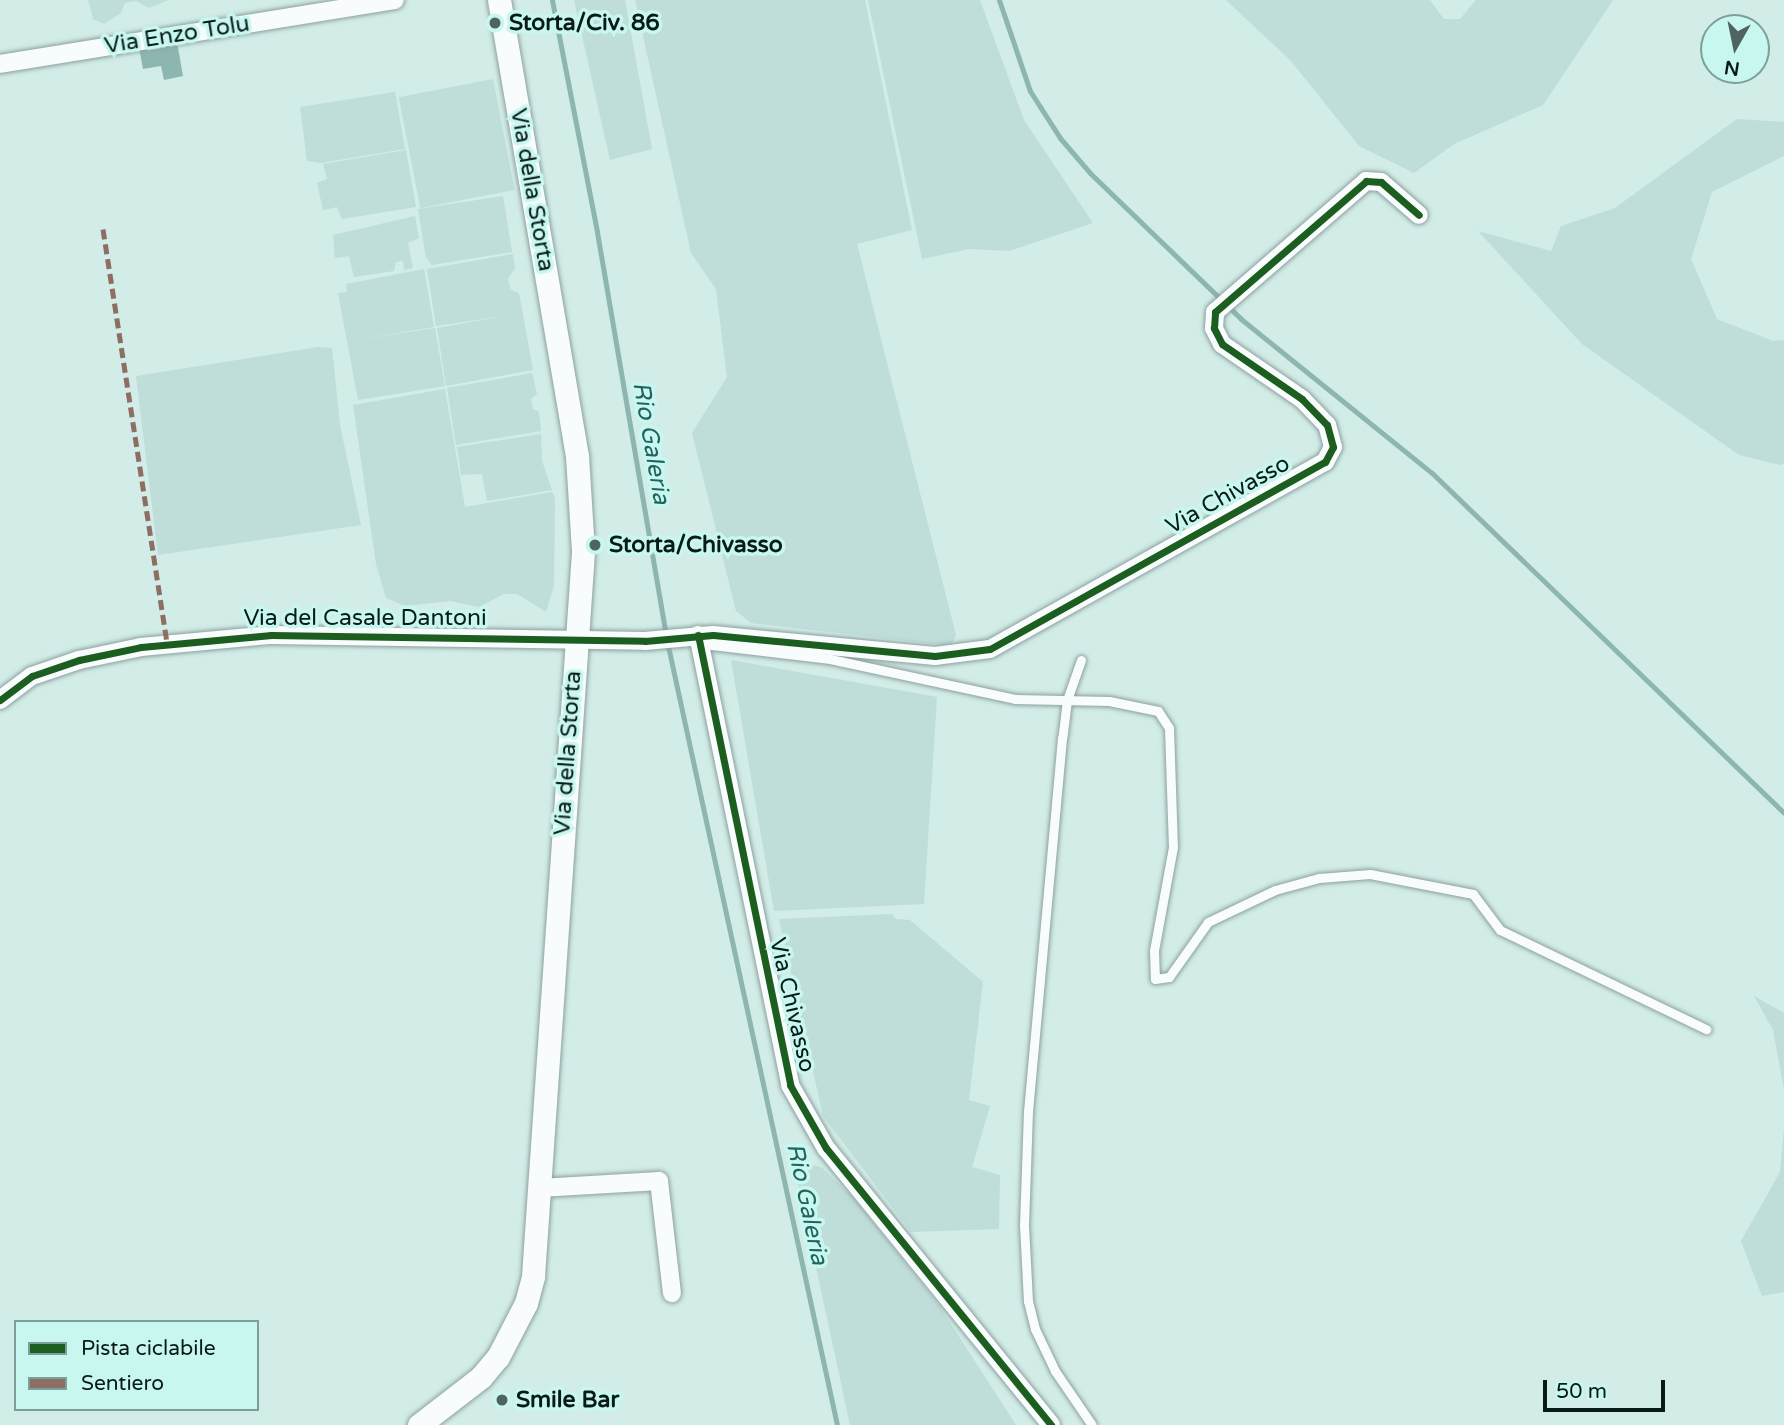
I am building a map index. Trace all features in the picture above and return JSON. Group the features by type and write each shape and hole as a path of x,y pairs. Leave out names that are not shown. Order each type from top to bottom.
{"main road":[{"name":"Via della Storta","path":"419,1425 481,1377 512,1334 533,1276 583,551 577,456 499,0"}],"street":[{"name":"Via Enzo Tolu","path":"0,64 395,0"},
{"name":"Via Chivasso","path":"576,637 645,641 698,635 919,656 990,649 1325,462 1334,447 1327,425 1302,399 1222,344 1214,328 1217,308 1366,181 1381,182 1419,215"},
{"name":"Via del Casale Dantoni","path":"0,700 17,685 53,668 167,644 308,634 576,637"},
{"name":"Via Chivasso","path":"698,635 783,1065 799,1104 826,1147 1051,1425"},
{"path":"540,1188 659,1181 672,1293"}],"lane":[{"path":"698,635 712,645 830,659 1015,699 1067,700 1151,708 1167,721 1173,847 1154,951 1155,979 1169,977 1208,922 1275,890 1319,878 1370,874 1473,894 1500,930 1706,1029"},
{"path":"1081,660 1067,700 1028,1111 1024,1225 1028,1301 1035,1329 1055,1371 1092,1425"}],"shaded area":[{"path":"88,0 168,0 149,8 136,1 125,3 121,13 104,24 93,19"},
{"path":"574,0 625,0 652,149 610,160"},
{"path":"635,0 865,0 912,230 857,244 956,635 951,646 751,623 736,611 692,433 727,377 716,289 691,253"},
{"path":"868,0 980,0 1024,120 1093,223 1009,251 969,249 922,259"},
{"path":"1226,0 1430,0 1444,19 1460,19 1476,0 1613,0 1543,105 1454,144 1414,173 1359,146 1291,61"},
{"path":"177,42 183,76 164,80 161,66 143,69 139,48"},
{"path":"493,79 515,190 420,208 399,97"},
{"path":"395,92 405,149 321,163 307,161 300,107"},
{"path":"1737,119 1784,122 1784,156 1712,192 1691,259 1717,319 1773,341 1784,340 1784,463 1780,465 1739,455 1582,344 1478,231 1551,251 1561,226 1615,208"},
{"path":"406,150 416,207 342,219 337,207 323,210 317,183 327,179 323,164"},
{"path":"503,196 512,252 432,265 426,258 418,209"},
{"path":"415,216 419,238 408,243 413,268 404,270 403,261 396,262 394,271 354,277 349,256 335,258 333,235"},
{"path":"513,254 515,269 508,278 511,290 519,293 533,370 446,386 437,328 516,314 436,326 427,269"},
{"path":"424,269 434,327 349,341 435,328 445,386 358,400 338,293 347,292 346,284"},
{"path":"318,347 332,348 340,425 361,525 158,555 136,376"},
{"path":"532,373 537,394 531,399 533,409 539,412 541,431 456,445 447,388"},
{"path":"445,389 465,507 552,492 555,498 554,586 546,612 517,594 504,594 479,607 450,601 405,606 386,598 376,564 353,405"},
{"path":"541,434 542,461 552,490 487,501 482,474 461,475 457,447"},
{"path":"731,660 937,697 924,904 774,911"},
{"path":"892,914 896,919 910,920 983,982 969,1100 990,1106 972,1167 1000,1175 999,1229 911,1232 823,1116 779,919"},
{"path":"1754,996 1784,1013 1784,1090 1773,1030"},
{"path":"1784,1129 1784,1292 1762,1296 1741,1241 1780,1172"},
{"path":"809,1164 821,1167 852,1196 938,1304 1016,1425 850,1425 797,1179"}],"waterway":[{"name":"Rio Galeria","path":"552,0 597,232 668,646 837,1425"},
{"path":"999,0 1030,91 1060,138 1090,173 1241,319 1432,473 1784,813"}],"marked path":[{"path":"103,229 167,644"}],"cycle path":[{"path":"0,700 32,676 79,660 141,647 271,635 645,641 713,635 935,656 990,649 1325,462 1333,447 1327,425 1302,399 1222,344 1214,328 1215,312 1366,181 1381,182 1419,215"},
{"path":"698,635 790,1085 826,1148 1051,1425"}],"place":[{"name":"Storta/Civ. 86","path":"495,23"},
{"name":"Storta/Chivasso","path":"595,545"},
{"name":"Smile Bar","path":"502,1400"}]}
